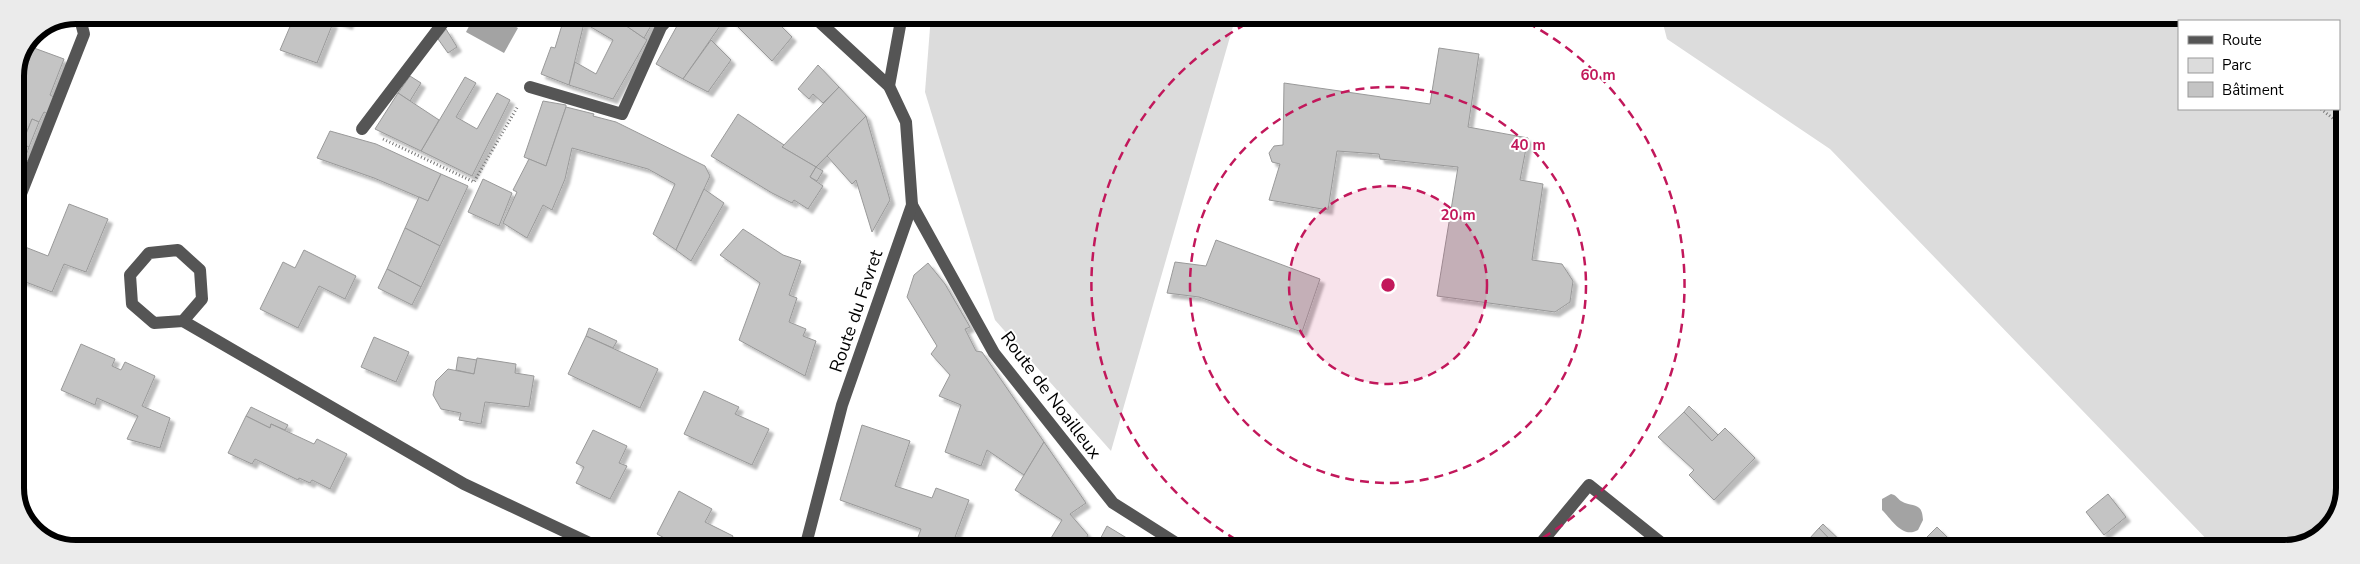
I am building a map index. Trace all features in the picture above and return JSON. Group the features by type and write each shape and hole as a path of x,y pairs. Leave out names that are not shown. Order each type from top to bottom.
{"street":[{"path":"24,186 84,34 81,24"},
{"path":"362,130 442,24"},
{"path":"530,87 622,114 664,24"},
{"path":"822,24 889,86"},
{"path":"889,86 901,24"},
{"name":"Route du Favret","path":"807,540 842,405 912,205 906,122 889,86"},
{"name":"Route de Noailleux","path":"912,205 994,353 1113,503 1171,540"},
{"path":"183,321 202,299 200,270 178,250 149,252 130,275 132,304 154,323 183,321 464,484 583,540"},
{"path":"1543,540 1589,484 1658,540"}],"path":[{"path":"362,130 474,182 530,87"},
{"path":"2322,110 2336,121"}],"green space":[{"path":"930,24 1234,24 1111,451 995,320 925,92"},
{"path":"1663,24 2178,24 2178,110 2336,110 2336,489 2335,499 2328,517 2316,530 2301,538 2285,540 2207,540 1830,149 1667,39"}],"shaded area":[{"path":"470,24 511,24 518,28 504,53 466,32"},
{"path":"1891,494 1905,503 1919,507 1923,520 1918,530 1907,532 1903,530 1882,510 1882,499"}],"building":[{"path":"291,24 333,24 317,63 280,50"},
{"path":"562,24 584,24 569,85 541,74 551,47 555,48"},
{"path":"586,24 623,24 647,40 613,99 569,85 575,62 596,74 613,40"},
{"path":"623,24 652,24 644,38"},
{"path":"678,24 721,24 683,79 656,64"},
{"path":"735,24 779,24 792,37 772,61"},
{"path":"446,29 457,47 448,53 438,39"},
{"path":"711,40 731,60 708,92 683,79"},
{"path":"34,48 64,59 50,95 54,97 48,114 44,112 39,122 32,119 24,139 24,75"},
{"path":"1439,48 1479,54 1468,127 1528,138 1520,180 1543,184 1532,260 1562,264 1573,281 1570,302 1555,312 1437,296 1458,167 1380,159 1379,154 1337,151 1328,210 1269,200 1280,164 1272,162 1269,153 1274,146 1283,145 1284,83 1430,104"},
{"path":"818,65 839,87 823,103 813,94 809,99 798,89"},
{"path":"410,76 421,83 410,101 398,93"},
{"path":"465,77 476,83 456,117 477,129 497,93 510,100 472,176 421,151"},
{"path":"839,87 866,116 816,167 782,147"},
{"path":"398,93 439,120 421,151 375,129"},
{"path":"543,101 566,105 546,166 524,157"},
{"path":"566,107 616,122 705,166 710,176 676,250 653,234 675,184 648,169 572,148 565,179 552,210 543,205 527,238 503,223 517,192 513,190 529,159 546,166"},
{"path":"738,114 784,145 782,147 816,167 810,177 823,186 808,209 794,200 792,203 772,193 711,156"},
{"path":"866,116 890,200 872,232 856,180 852,184 827,156"},
{"path":"32,119 39,122 29,147 24,145 24,139"},
{"path":"330,131 376,144 441,174 428,201 374,178 317,158"},
{"path":"24,145 29,147 25,159 29,161 24,176"},
{"path":"816,167 823,171 817,181 810,177"},
{"path":"441,174 468,186 440,246 405,228 419,197 428,201"},
{"path":"483,179 512,193 499,226 468,212"},
{"path":"704,189 724,203 691,261 676,250"},
{"path":"69,204 108,219 86,272 64,264 52,292 24,281 24,247 48,256"},
{"path":"405,228 440,246 421,287 387,269"},
{"path":"743,229 783,255 801,261 789,295 797,298 789,322 806,329 803,336 816,341 805,376 739,340 760,283 720,255"},
{"path":"1216,240 1320,279 1302,332 1199,297 1167,293 1175,262 1206,266"},
{"path":"304,250 356,276 345,299 319,286 298,328 260,309 283,262 295,268"},
{"path":"928,263 945,284 970,327 965,329 976,351 982,352 1044,442 1024,475 987,450 981,466 945,452 961,405 939,396 950,375 931,354 937,346 907,297 914,275"},
{"path":"387,269 421,287 412,305 378,288"},
{"path":"589,328 617,341 613,348 586,336"},
{"path":"586,336 658,369 640,408 568,374"},
{"path":"374,337 409,352 396,382 361,367"},
{"path":"81,344 115,359 112,366 121,370 125,362 155,376 142,406 170,418 160,448 127,439 138,416 97,398 95,405 61,390"},
{"path":"458,357 477,360 474,374 456,370"},
{"path":"477,358 516,364 515,373 534,376 529,407 485,402 481,424 459,420 461,413 441,409 433,395 436,381 448,369 474,374"},
{"path":"704,391 739,407 735,414 769,429 752,465 684,434"},
{"path":"1689,406 1718,435 1712,441 1684,412"},
{"path":"251,407 288,425 285,430 271,424 270,428 246,416"},
{"path":"1684,412 1712,441 1725,428 1755,458 1714,500 1689,475 1694,470 1658,437"},
{"path":"246,416 270,428 271,424 314,444 317,439 347,454 330,489 312,480 310,483 299,478 298,480 255,459 252,464 228,453"},
{"path":"862,425 910,441 895,486 932,498 936,488 969,500 954,540 917,540 921,529 840,500"},
{"path":"593,430 627,446 619,463 627,466 610,499 576,483 584,467 576,463"},
{"path":"1044,442 1086,503 1070,514 1088,535 1085,540 1050,540 1062,520 1015,490"},
{"path":"679,491 712,509 705,522 733,536 731,540 668,540 657,534"},
{"path":"2108,494 2126,517 2104,535 2086,512"},
{"path":"1823,524 1840,540 1830,540 1819,528"},
{"path":"1107,526 1130,540 1100,540"},
{"path":"1937,527 1950,540 1924,540"},
{"path":"1819,528 1830,540 1808,540"}]}
